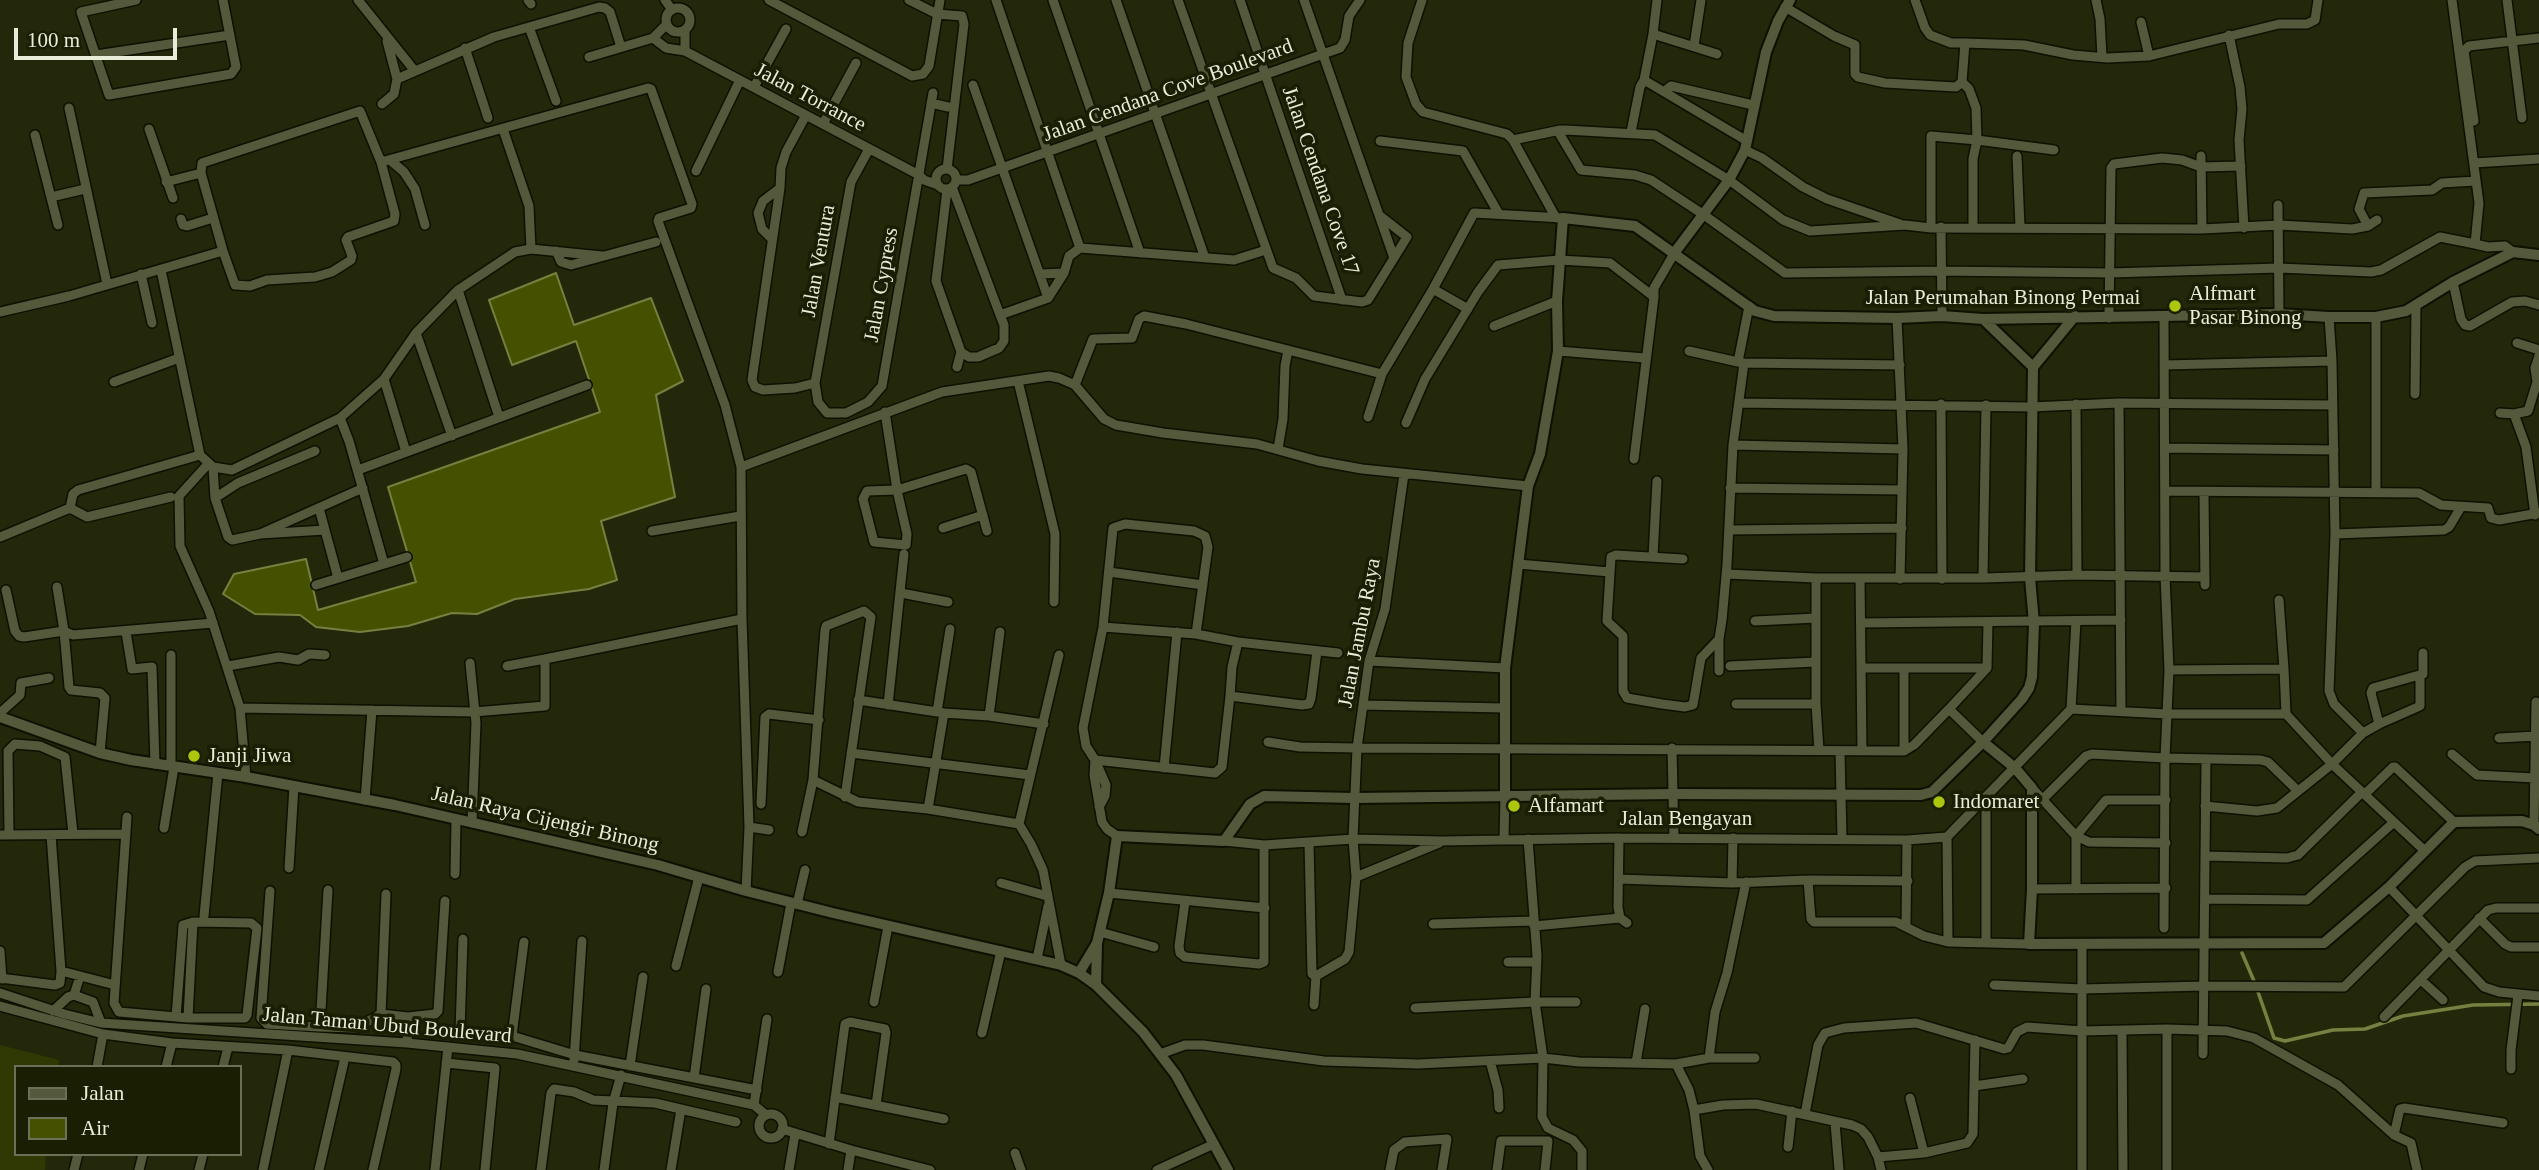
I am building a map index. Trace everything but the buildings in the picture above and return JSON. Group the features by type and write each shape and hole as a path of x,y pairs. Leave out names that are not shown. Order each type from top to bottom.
{"street":[{"path":"136,0 103,3 81,12 110,95 232,74 236,67 223,0"},
{"path":"358,0 414,70"},
{"path":"665,0 672,10"},
{"path":"769,0 912,76 923,74 929,66 940,0"},
{"path":"909,0 937,14 962,16 964,24 944,170 936,179 948,185 1004,325 1004,341 999,348 978,356 961,352"},
{"path":"996,0 1080,248"},
{"path":"1053,0 1140,253"},
{"path":"1116,0 1205,258"},
{"path":"1178,0 1273,268 1296,278 1310,294 1342,300 1368,300 1408,237 1379,215"},
{"name":"Jalan Cendana Cove 17","path":"1240,0 1342,300"},
{"path":"1304,0 1394,258"},
{"name":"Jalan Cendana Cove Boulevard","path":"948,185 1340,48 1345,40 1349,16 1360,0"},
{"path":"1422,0 1408,43 1406,77 1416,104 1423,112 1507,134 1559,218 1558,351 1540,454 1528,486 1505,668 1504,839"},
{"path":"1631,132 1640,87 1644,80 1657,0"},
{"path":"1694,46 1701,0"},
{"path":"1915,0 1930,35 1951,43 2024,45 2073,55 2102,57 2150,55 2279,24 2307,23 2315,20 2318,0"},
{"path":"2096,0 2102,57"},
{"path":"2452,0 2479,203 2475,244"},
{"path":"2507,0 2522,118"},
{"path":"1634,459 1654,288 1675,252 1729,180 1746,145 1766,52 1788,4 1834,36 1855,45 1855,74 1858,77 1916,86 1956,87 1962,82 1965,68 1965,43"},
{"path":"397,79 465,48 598,7 610,12 621,47"},
{"path":"672,10 667,16 667,24 673,31 685,30"},
{"path":"672,10 684,10 689,16 690,24 685,30 685,51"},
{"path":"2141,22 2150,55"},
{"path":"589,57 653,38 667,24"},
{"path":"529,27 556,101"},
{"path":"754,87 786,29"},
{"path":"1653,34 1717,54"},
{"path":"96,55 230,35"},
{"path":"2229,35 2240,87 2244,228"},
{"path":"382,104 394,94 397,79 385,36"},
{"name":"Jalan Torrance","path":"653,38 666,48 685,51 754,87 924,180 948,185"},
{"path":"2474,121 2464,51 2469,46 2539,38"},
{"path":"465,48 488,118"},
{"path":"823,124 856,63"},
{"path":"695,171 740,80"},
{"path":"1644,80 1746,145 1803,187 1827,199 1905,225"},
{"path":"1962,82 1969,89 1976,108 1973,227"},
{"path":"973,85 1048,298"},
{"path":"1665,91 1671,86 1754,104"},
{"path":"386,161 648,88 654,91 692,204 691,208 659,218 658,221 725,405 741,467 742,619 749,827 746,891"},
{"name":"Jalan Cypress","path":"815,383 818,402 827,413 846,413 868,402 882,386 932,98 948,107"},
{"path":"69,108 107,284"},
{"path":"360,111 386,161 396,214 394,221 348,237 346,240 351,260 332,272 315,277 267,280 250,286 235,285 201,173 202,163 360,111"},
{"path":"806,115 786,152 781,168 752,380 755,387 763,390 795,388 815,383"},
{"path":"149,129 173,198"},
{"path":"503,129 529,205 531,249"},
{"path":"1513,140 1560,130 1655,135 1729,180 1783,220 1810,231 1905,225 2202,229 2279,225 2351,229 2368,226 2377,219"},
{"path":"1560,130 1559,135 1581,170 1634,175 1651,180 1781,272 2110,273 2279,268 2371,272 2381,270 2440,237 2488,247 2505,246 2513,252 2539,255"},
{"path":"35,135 58,225"},
{"path":"1942,316 1931,136 2054,150"},
{"path":"1380,141 1463,150 1499,214"},
{"name":"Jalan Ventura","path":"815,383 851,182 869,149"},
{"path":"2017,156 2020,227"},
{"path":"2201,156 2202,229"},
{"path":"2109,318 2114,164 2162,158 2182,160 2201,167 2241,166"},
{"path":"2474,163 2539,159"},
{"path":"386,161 404,172 415,189 425,225"},
{"path":"919,175 930,170 944,170 954,174 948,185 936,281 961,352 957,367"},
{"path":"166,182 201,173"},
{"path":"2368,226 2359,209 2364,193 2432,190 2442,183 2476,181"},
{"path":"772,239 762,229 758,213 763,201 780,188"},
{"path":"51,197 85,189"},
{"path":"2278,205 2279,314"},
{"path":"1368,417 1382,374 1433,289 1474,212 1559,218"},
{"path":"181,219 183,225 187,226 213,218"},
{"name":"Jalan Perumahan Binong Permai","path":"1559,218 1635,226 1760,314 1774,316 1942,316 1983,319 2279,314 2376,317 2395,314 2416,306 2453,282 2513,252"},
{"path":"161,270 200,455 211,466 232,471 340,418 384,380 416,333 458,290 509,256 531,249 556,251 557,257 565,265 656,242"},
{"path":"1000,315 1048,298 1064,273 1069,256 1080,248 1234,260 1266,250"},
{"path":"0,312 223,251"},
{"path":"1406,423 1425,379 1498,265 1560,260 1609,263 1654,297"},
{"path":"1040,274 1064,273"},
{"path":"141,274 152,323"},
{"path":"2453,282 2463,322 2470,326 2512,302 2525,301 2539,305"},
{"path":"1433,289 1468,309"},
{"path":"458,290 499,417"},
{"path":"1494,326 1557,301"},
{"path":"1719,671 1718,639 1726,574 1733,445 1740,403 1741,363 1749,306"},
{"path":"2415,394 2416,306"},
{"path":"1075,385 1093,339 1132,338 1139,319 1144,316 1186,324 1382,374"},
{"path":"1224,841 1250,804 1264,796 1354,799 1505,795 1926,794 1983,742 2029,688 2032,677 2034,622 2030,578 2033,367 2075,316"},
{"path":"2164,316 2165,575 2169,670 2165,758 2164,928"},
{"path":"2329,317 2335,534 2329,691 2334,704 2363,733"},
{"path":"2376,317 2376,492"},
{"path":"1897,318 1903,449 1900,579"},
{"path":"1983,319 2033,367"},
{"path":"416,333 452,436"},
{"path":"2517,343 2539,350"},
{"path":"1278,449 1288,350"},
{"path":"1558,351 1645,358"},
{"path":"1689,351 1741,363 1900,365"},
{"path":"2500,413 2528,411 2537,382 2535,370 2539,355"},
{"path":"114,382 179,358"},
{"path":"2164,365 2226,366 2332,361"},
{"path":"741,467 942,392 1049,376 1075,385 1104,419 1116,425 1163,433 1228,439 1278,449 1318,461 1404,474 1528,486"},
{"path":"384,380 407,452"},
{"path":"1018,381 1055,534 1054,602"},
{"path":"358,470 587,384"},
{"path":"1740,403 2031,407 2076,404 2333,405"},
{"path":"1941,404 1942,579"},
{"path":"2076,404 2077,575"},
{"path":"2119,404 2121,711"},
{"path":"1983,578 1986,405"},
{"path":"885,412 897,490 907,534 906,545 874,542 864,493 870,490 897,490 969,469 988,531"},
{"path":"2166,491 2419,493 2441,505 2488,508 2492,519 2537,514 2526,447 2514,414"},
{"path":"340,418 358,470 384,564"},
{"path":"1733,445 1903,449"},
{"path":"2166,448 2334,450"},
{"path":"215,498 238,483 315,451"},
{"path":"70,508 78,490 200,455"},
{"path":"211,466 215,498 228,537 232,540 260,534 325,530"},
{"path":"211,466 179,496 180,546 228,666 240,708 246,777"},
{"path":"232,471 238,483"},
{"name":"Jalan Jambu Raya","path":"1316,976 1347,957 1356,877 1353,839 1357,748 1369,661 1385,609 1404,474"},
{"path":"1653,557 1657,481"},
{"path":"260,534 363,488"},
{"path":"1730,488 1902,490"},
{"path":"1726,574 1900,579 2165,575 2205,581 2204,493"},
{"path":"70,508 86,517 172,497"},
{"path":"2335,534 2444,530 2449,527 2461,507"},
{"path":"0,537 70,508"},
{"path":"319,508 338,578"},
{"path":"943,528 983,514"},
{"path":"652,531 740,516"},
{"path":"1096,985 1099,938 1118,836 1102,822 1094,775 1095,760 1086,746 1083,728 1103,627 1114,528 1119,524 1194,531 1205,536 1208,547 1196,634"},
{"path":"1728,530 1902,528"},
{"path":"888,705 904,554"},
{"path":"1683,559 1613,556 1607,621 1623,636 1623,691 1628,698 1671,705 1693,705 1701,658 1718,639"},
{"path":"316,585 407,557"},
{"path":"1518,564 1610,572"},
{"path":"1109,572 1203,585"},
{"path":"1816,578 1816,704 1819,751"},
{"path":"1860,578 1862,751"},
{"path":"57,587 69,687 71,690 100,693 105,698 100,753"},
{"path":"6,590 15,631 24,637 64,631 73,635 213,623"},
{"path":"901,593 948,602"},
{"path":"2279,600 2286,675 2286,714 2332,764 2425,851"},
{"path":"802,832 813,780 827,626 864,611 871,617 845,797"},
{"path":"1755,621 1816,618"},
{"path":"507,666 742,619"},
{"path":"1861,623 2121,620"},
{"path":"1948,942 1947,837 2071,709 2076,621"},
{"path":"1268,742 1300,747 1357,748 1903,751 1914,745 1987,668 1989,622"},
{"path":"1103,627 1196,634 1238,642 1338,653"},
{"path":"928,809 936,762 950,629"},
{"path":"126,632 132,669 152,667 155,764"},
{"path":"989,716 1000,632"},
{"path":"1164,768 1177,632"},
{"path":"1095,760 1215,773 1219,771 1222,767 1232,667 1238,642"},
{"path":"1230,695 1309,704 1317,651"},
{"path":"2379,724 2372,688 2420,676 2424,672 2423,653"},
{"path":"228,666 279,657 298,660 309,654 325,655"},
{"path":"163,828 172,766 171,655"},
{"path":"1059,655 1019,824 1043,870 1060,965"},
{"path":"240,708 474,712 545,706 545,659"},
{"path":"1369,661 1505,668"},
{"path":"1730,666 1816,662"},
{"path":"470,663 476,723 472,823"},
{"path":"1862,668 1987,668"},
{"path":"1903,751 1904,668"},
{"path":"2169,670 2284,669"},
{"path":"2205,806 2267,811 2277,808 2332,764 2363,733 2420,706 2420,676"},
{"path":"0,715 20,695 21,683 49,678"},
{"path":"858,700 941,713 989,716 1044,724"},
{"path":"2206,856 2287,858 2298,855 2393,767 2454,822 2522,821 2537,827 2536,702"},
{"path":"1736,704 1816,704"},
{"path":"1363,705 1504,708"},
{"path":"1949,709 2015,768 2076,836 2096,843 2166,843"},
{"path":"2071,709 2167,714 2286,714"},
{"path":"366,800 372,710"},
{"path":"761,804 765,717 769,714 819,720"},
{"name":"Jalan Raya Cijengir Binong","path":"0,715 100,753 294,786 472,823 658,865 794,903 1060,965 1079,973 1110,997 1160,1054 1176,1075 1228,1170"},
{"path":"153,731 170,732"},
{"path":"2499,738 2536,736"},
{"path":"73,834 65,757 40,746 15,744 8,751 4,835 126,834"},
{"path":"1672,748 1674,838"},
{"path":"1840,751 1842,839"},
{"path":"851,752 1030,775"},
{"path":"2043,799 2089,754 2206,760 2252,759 2268,762 2298,791"},
{"path":"2452,754 2477,775 2535,778"},
{"path":"2203,1054 2206,760"},
{"path":"204,916 218,773"},
{"path":"813,780 845,797 865,803 928,809 1019,824"},
{"path":"289,868 294,786"},
{"path":"2029,944 2032,788"},
{"path":"1986,798 1986,943"},
{"path":"2076,889 2076,836 2106,800 2166,800"},
{"path":"127,817 114,1003 119,1012 176,1017 188,1018 240,1020 247,1015 257,928 251,923 193,922 183,925 176,1017"},
{"path":"455,874 456,820"},
{"path":"2205,900 2306,900 2394,822"},
{"path":"1808,880 1811,919 1814,922 1896,922 1924,936 1948,942 2082,945 2324,943 2389,887 2454,822"},
{"path":"749,827 769,830"},
{"path":"0,951 1,979 58,985 61,971 51,835"},
{"name":"Jalan Bengayan","path":"1118,836 1264,845 1353,839 1907,840 1947,837"},
{"path":"1433,924 1623,921 1618,907 1619,838"},
{"path":"1732,883 1733,838"},
{"path":"1528,839 1534,894 1535,1002 1543,1058 1542,1117 1548,1128 1573,1140 1582,1152 1582,1170"},
{"path":"1906,926 1907,840"},
{"path":"1356,877 1442,841"},
{"path":"1309,843 1312,974 1316,976 1314,1005"},
{"path":"1185,902 1179,946 1180,953 1185,957 1259,964 1264,962 1264,845"},
{"path":"1994,985 2082,989 2344,987 2465,867 2475,861 2539,858"},
{"path":"778,972 794,903 805,870"},
{"path":"676,966 699,877"},
{"path":"1619,879 1732,883 1808,880 1908,881"},
{"path":"1709,1058 1715,1013 1727,973 1746,882"},
{"path":"1001,883 1048,900"},
{"path":"2389,887 2484,987 2518,1001 2539,996"},
{"path":"2032,889 2166,888"},
{"path":"320,1027 328,890"},
{"path":"270,891 261,1018 267,1024 356,1028 381,1014 408,1017 432,1015 438,1011 445,901"},
{"path":"1109,893 1265,908"},
{"path":"381,1014 386,894"},
{"path":"1037,959 1048,900"},
{"path":"2384,1017 2488,910 2539,908"},
{"path":"2479,918 2511,947 2539,947"},
{"path":"188,1018 193,922"},
{"path":"874,1002 888,926"},
{"path":"1099,938 1154,947"},
{"path":"1079,973 1099,938"},
{"path":"463,939 458,1029 462,1032 512,1036 575,1055 757,1090"},
{"path":"573,1066 582,941"},
{"path":"512,1036 524,942"},
{"path":"2082,945 2082,1170"},
{"path":"982,1033 1001,951"},
{"path":"1508,961 1536,962"},
{"path":"61,971 115,985"},
{"path":"74,995 80,976"},
{"path":"630,1066 643,977"},
{"path":"87,999 93,980"},
{"path":"2421,980 2443,1000"},
{"path":"694,1079 706,989"},
{"name":"Jalan Taman Ubud Boulevard","path":"0,993 53,1011 101,1023 407,1043 517,1054 754,1105 766,1115"},
{"path":"53,1011 74,995 87,999 96,1007 101,1023"},
{"path":"2511,1069 2512,1031 2518,1001"},
{"path":"1415,1008 1576,1002"},
{"path":"0,1006 103,1034 172,1043 288,1050 385,1061 396,1065 373,1170"},
{"path":"1636,1063 1645,1009"},
{"path":"407,1043 408,1017"},
{"path":"754,1105 767,1019"},
{"path":"829,1144 845,1024 850,1022 884,1029 886,1033 876,1105"},
{"path":"1805,1114 1818,1045 1825,1033 1844,1028 1916,1023 2004,1049 2008,1048 2021,1028 2082,1031 2227,1031 2254,1038 2338,1085 2394,1135 2411,1143 2417,1170"},
{"path":"2166,1170 2167,1029"},
{"path":"2122,1031 2123,1170"},
{"path":"97,1065 103,1034"},
{"path":"1878,1157 1924,1153 1958,1146 1970,1139 1973,1134 1975,1040"},
{"path":"166,1065 172,1043"},
{"path":"1160,1054 1185,1045 1203,1045 1324,1060 1418,1064 1543,1058 1579,1062 1676,1064 1709,1058 1755,1058"},
{"path":"224,1065 228,1047"},
{"path":"435,1170 448,1047"},
{"path":"263,1170 288,1050"},
{"path":"319,1170 345,1057"},
{"path":"1490,1061 1498,1090 1499,1108"},
{"path":"446,1063 495,1068 485,1170"},
{"path":"1676,1064 1685,1078 1694,1110 1700,1156 1708,1170"},
{"path":"604,1170 613,1103 621,1075"},
{"path":"1974,1087 2023,1079"},
{"path":"541,1170 552,1091 574,1092 593,1100 613,1103 655,1103 736,1122"},
{"path":"835,1097 944,1119"},
{"path":"1910,1098 1924,1153"},
{"path":"1694,1110 1741,1103 1852,1125 1868,1136 1881,1170"},
{"path":"2394,1135 2400,1110 2404,1108 2503,1123"},
{"path":"671,1170 681,1109"},
{"path":"1788,1147 1792,1111"},
{"path":"766,1115 777,1116 782,1122 782,1129 774,1137 763,1135 759,1124 766,1115"},
{"path":"1835,1123 1839,1170"},
{"path":"782,1129 930,1170"},
{"path":"789,1170 795,1134"},
{"path":"1390,1170 1394,1150 1405,1142 1447,1139 1443,1170"},
{"path":"1497,1170 1501,1141 1548,1141 1545,1170"},
{"path":"1157,1170 1214,1144"},
{"path":"848,1170 851,1150"},
{"path":"1014,1153 1019,1169"}],"shaded area":[{"path":"0,1045 59,1060 58,1065 14,1065 14,1156 46,1156 45,1170 0,1170"}],"water":[{"path":"556,273 574,325 651,298 683,381 656,395 675,497 601,521 617,580 589,589 515,599 477,614 452,613 408,626 360,632 316,627 300,615 255,614 223,594 234,574 306,559 318,610 416,582 388,487 600,412 576,341 512,365 489,300"}],"waterway":[{"path":"2242,953 2254,981"},
{"path":"2257,989 2274,1038 2285,1041 2333,1030 2365,1029 2403,1016 2473,1005 2539,1004"}],"place":[{"name":"Alfmart Pasar Binong","path":"2175,306"},
{"name":"Janji Jiwa","path":"194,756"},
{"name":"Indomaret","path":"1939,802"},
{"name":"Alfamart","path":"1514,806"}]}
